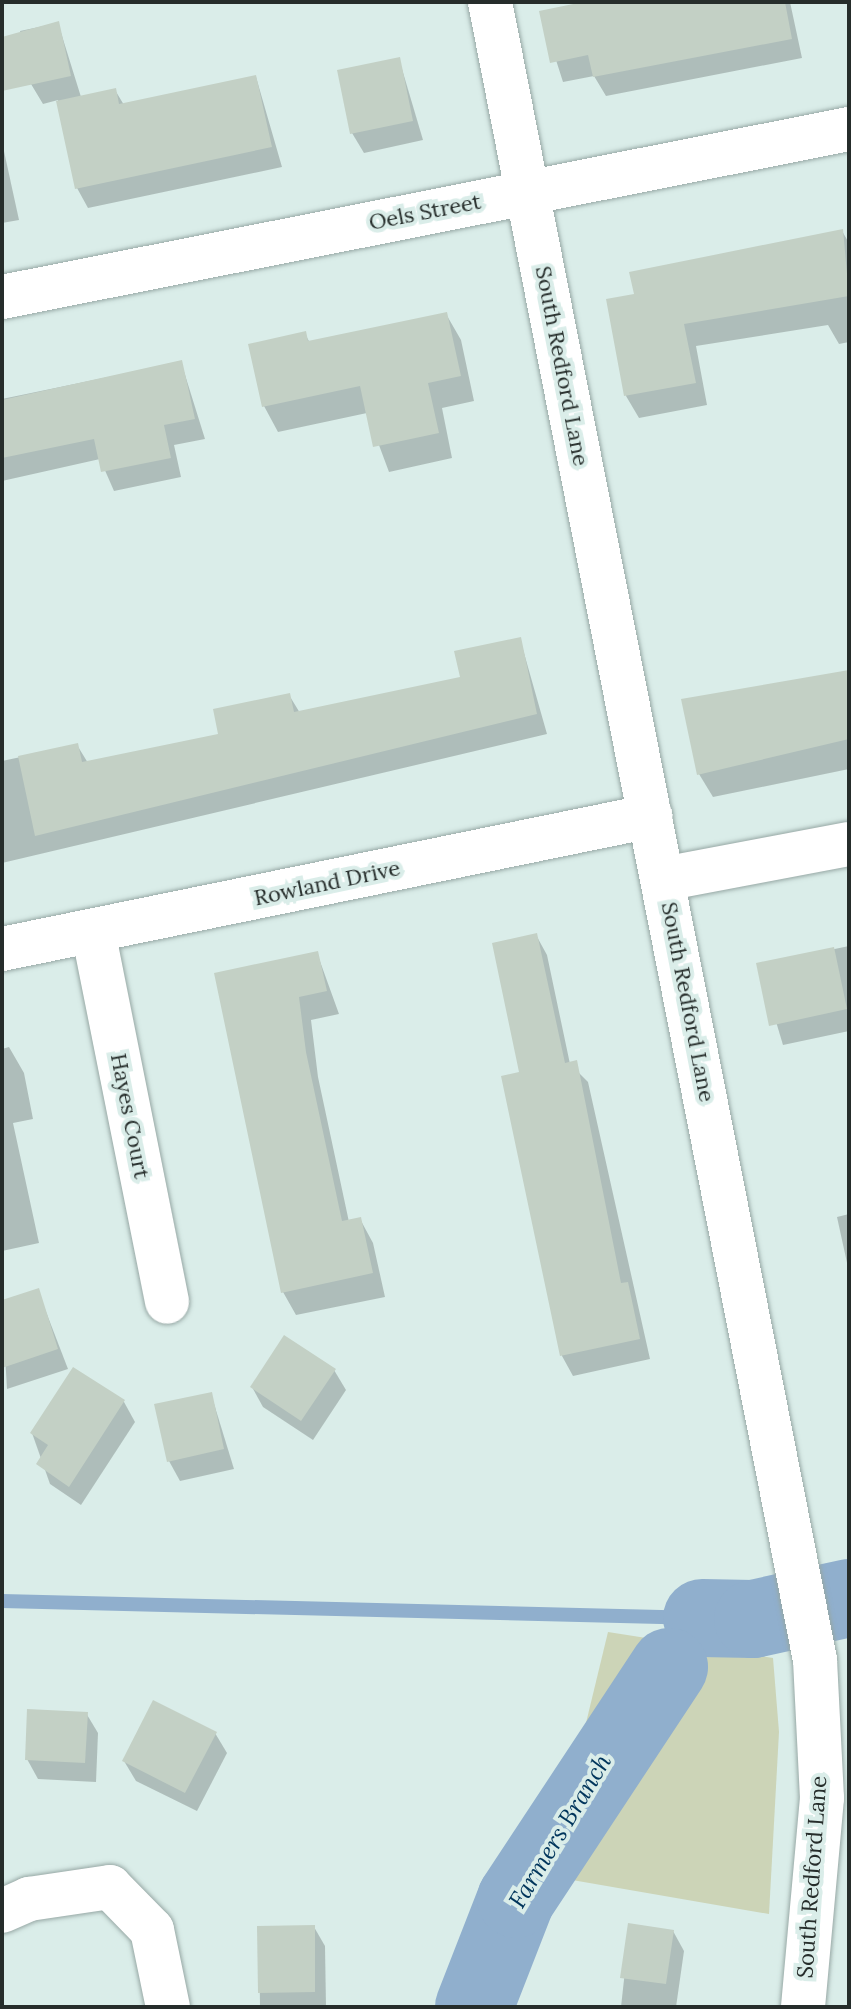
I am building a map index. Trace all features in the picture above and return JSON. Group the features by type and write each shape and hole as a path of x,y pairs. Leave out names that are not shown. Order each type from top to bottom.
{"street":[{"name":"South Redford Lane","path":"490,2 815,1660 822,1798 803,2007"},
{"name":"Oels Street","path":"2,297 849,129"},
{"name":"Rowland Drive","path":"2,949 651,816"},
{"path":"663,879 849,844"},
{"name":"Hayes Court","path":"93,931 167,1302"},
{"path":"2,1911 78,1889 110,1887 152,1930 168,2007"}],"green space":[{"path":"608,1632 773,1658 779,1732 769,1914 549,1876"}],"building":[{"path":"583,2 785,2 792,39 593,77 588,55 550,63 539,11"},
{"path":"59,21 71,76 2,91 2,37"},
{"path":"400,57 413,121 350,134 337,70"},
{"path":"256,75 272,147 75,189 56,101 116,88 119,104"},
{"path":"843,229 849,296 684,324 696,383 624,396 606,299 634,294 629,272"},
{"path":"447,312 461,376 428,383 439,433 373,447 360,386 262,407 248,344 306,331 308,341"},
{"path":"182,360 195,419 164,425 171,458 101,472 94,439 2,458 2,400"},
{"path":"521,637 537,714 35,836 18,756 78,743 82,762 218,734 213,709 290,693 294,712 460,677 454,651"},
{"path":"849,670 849,739 697,775 681,699"},
{"path":"537,933 565,1063 577,1060 621,1283 628,1282 640,1339 560,1356 501,1076 519,1072 492,943"},
{"path":"834,947 847,1009 769,1026 756,963"},
{"path":"318,951 327,991 299,997 306,1052 342,1221 361,1217 373,1273 281,1293 214,973"},
{"path":"39,1288 58,1349 2,1368 2,1300"},
{"path":"284,1335 336,1369 301,1421 250,1387"},
{"path":"73,1367 125,1400 69,1487 36,1464 48,1445 30,1433"},
{"path":"212,1392 224,1449 167,1462 154,1404"},
{"path":"153,1700 217,1732 185,1793 122,1761"},
{"path":"27,1709 88,1712 85,1763 25,1760"},
{"path":"628,1923 674,1930 666,1984 620,1978"},
{"path":"315,1925 315,1992 258,1993 257,1926"}],"waterway":[{"name":"Farmers Branch","path":"702,1618 753,1619 849,1598"},
{"path":"2,1601 702,1618"},
{"path":"679,1648 702,1618"},
{"name":"Farmers Branch","path":"474,2007 516,1899 669,1667"}]}
